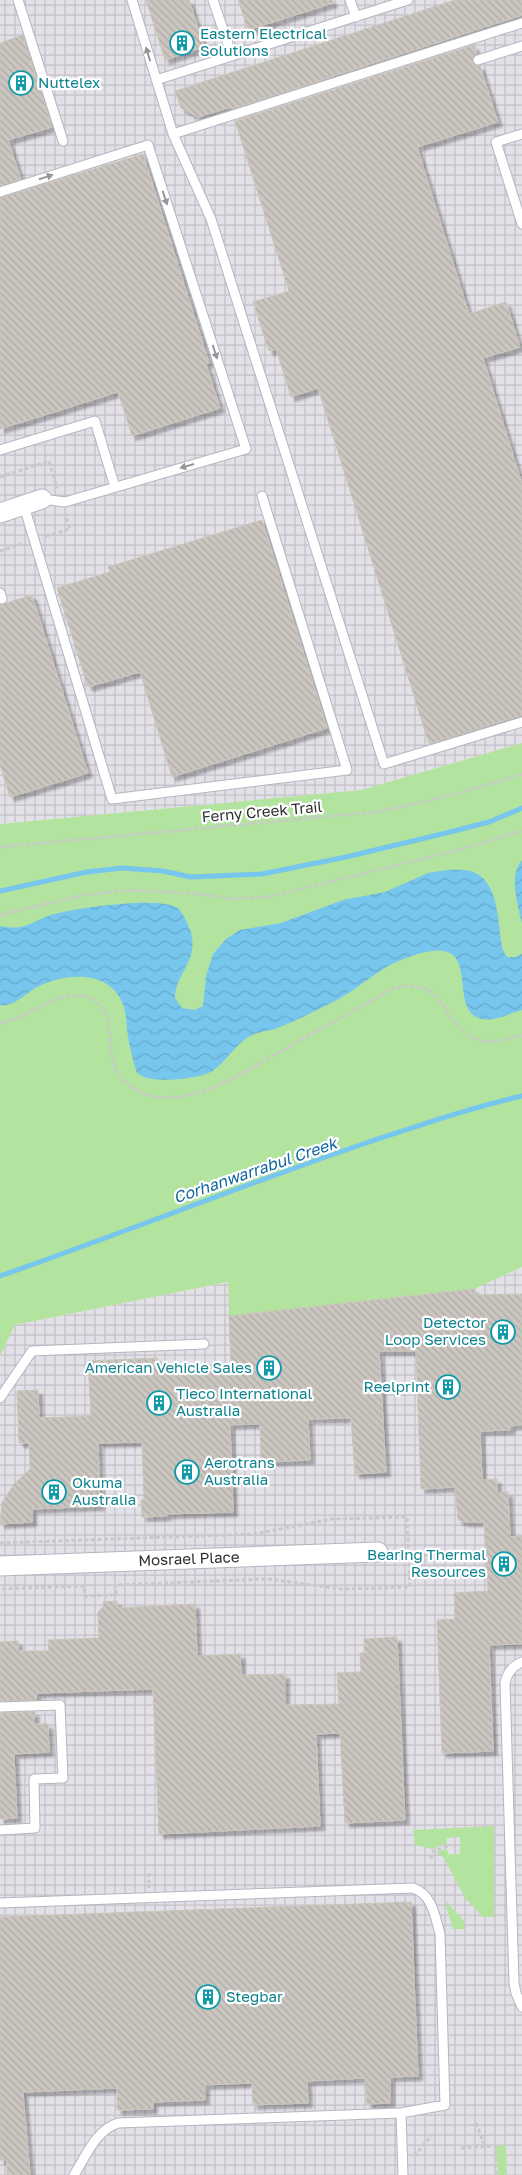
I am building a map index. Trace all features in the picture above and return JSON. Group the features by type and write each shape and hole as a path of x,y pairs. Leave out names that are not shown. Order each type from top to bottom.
{"street":[{"path":"0,513 24,506 50,495"},
{"name":"Mosrael Place","path":"0,1566 378,1552"}],"lane":[{"path":"18,0 63,140"},
{"path":"132,0 173,134 210,218 384,764 522,722"},
{"path":"214,0 232,56"},
{"path":"350,0 356,17"},
{"path":"156,80 408,0"},
{"path":"173,134 522,23"},
{"path":"478,60 522,46"},
{"path":"522,134 496,142 522,224"},
{"path":"0,192 148,145 246,449 65,502 50,495"},
{"path":"0,450 95,421 114,487"},
{"path":"24,506 112,799 347,770 262,496"},
{"path":"0,1398 32,1351 204,1344"},
{"path":"522,1662 512,1668 507,1675 505,1684 514,1983 522,2007"},
{"path":"0,1706 60,1705 63,1778 34,1779 35,1828 0,1830"},
{"path":"0,1903 404,1888 422,1891 428,1897 440,1934 445,2105 401,2113 118,2124 108,2126 101,2133 74,2175"},
{"path":"401,2113 403,2175"}],"path":[{"path":"0,477 48,461 50,495"},
{"name":"Ferny Creek Trail","path":"0,847 375,812 450,796 522,774"},
{"path":"0,915 84,895 128,890 199,894 233,899 268,897 462,849 522,831"},
{"path":"0,1023 20,1018 55,999 73,996 87,997 98,1004 106,1014 114,1067 122,1079 135,1090 149,1096 166,1098 210,1090 394,988 409,985 423,987 436,994 459,1028 472,1037 485,1042 522,1035"},
{"path":"0,1544 255,1534 331,1519 407,1517 410,1587 342,1589 268,1579 115,1585 116,1595 100,1596 85,1596 84,1586 0,1589"},
{"path":"431,1859 433,1851 448,1846"},
{"path":"149,1873 149,1891"},
{"path":"476,2123 485,2147"},
{"path":"410,2161 432,2135"},
{"path":"462,2148 495,2146 496,2175"}],"shaded area":[{"path":"0,0 522,0 522,743 361,790 0,824"},
{"path":"522,1267 522,2175 0,2175 0,1356 15,1325 229,1282 229,1316 474,1289"}],"green space":[{"path":"522,743 522,1267 474,1289 229,1316 228,1282 15,1325 0,1356 0,824 361,790"},
{"path":"494,1826 494,1917 483,1917 465,1898 444,1858 436,1852 447,1849 448,1854 460,1854 460,1837 447,1838 447,1843 432,1849 415,1845 413,1830"},
{"path":"447,1902 464,1921 464,1929 453,1929 446,1906"},
{"path":"506,2145 507,2175 498,2175 496,2146"}],"water":[{"path":"522,860 522,924 515,882 518,867"},
{"path":"447,870 473,872 484,879 491,890 498,916 504,952 508,957 516,957 522,954 522,1010 487,1020 471,1012 465,1000 457,959 447,952 430,951 393,964 376,973 337,1000 299,1019 275,1029 250,1036 214,1070 208,1073 191,1078 162,1080 147,1078 137,1073 127,1032 124,1006 115,991 96,979 72,977 59,979 37,987 15,1002 0,1005 0,926 24,926 58,913 84,908 139,903 170,905 179,909 192,937 191,954 178,982 175,998 182,1008 195,1010 203,1006 206,976 213,954 226,939 240,930 281,923 343,900 385,892 428,873"}],"building":[{"path":"146,0 189,0 204,47 165,60"},
{"path":"238,0 332,0 333,3 248,30"},
{"path":"455,0 522,0 522,15 232,109 231,107 198,117 181,108 175,91"},
{"name":"Nuttelex","path":"23,35 52,127 8,140 21,179 0,185 0,43"},
{"path":"474,45 477,54 473,56 472,62 476,66 480,66 498,122 417,147 469,314 506,302 520,347 483,358 522,484 522,715 429,744 318,388 291,397 276,349 269,351 253,302 289,291 235,121"},
{"path":"143,154 209,363 206,364 220,408 132,436 118,392 0,429 0,198"},
{"path":"262,520 327,728 172,777 140,672 88,687 57,588 110,572 108,567"},
{"path":"32,595 88,773 10,797 0,765 0,605"},
{"path":"474,1289 475,1295 522,1294 522,1425 510,1426 510,1430 480,1431 482,1480 497,1479 497,1493 508,1492 510,1537 522,1536 522,1644 489,1645 493,1751 442,1753 437,1620 455,1619 454,1593 488,1591 484,1522 458,1520 455,1487 421,1489 416,1351 379,1351 386,1472 355,1474 351,1418 308,1419 310,1460 261,1462 260,1424 230,1425 233,1512 167,1514 167,1516 142,1517 141,1500 144,1500 142,1442 98,1443 100,1506 32,1509 32,1522 0,1524 2,1502 15,1483 30,1469 29,1443 19,1443 17,1391 38,1390 39,1418 91,1416 88,1361 158,1358 158,1366 176,1365 176,1369 231,1367 229,1316"},
{"path":"117,1601 117,1608 195,1604 197,1656 240,1654 241,1675 285,1674 285,1705 339,1704 337,1673 361,1672 360,1653 364,1653 364,1639 397,1637 405,1820 345,1823 340,1733 316,1734 320,1826 159,1834 153,1689 37,1693 36,1700 0,1701 0,1642 18,1641 18,1651 49,1651 48,1640 99,1638 98,1612 104,1606 103,1602"},
{"path":"35,1712 34,1724 48,1724 49,1752 14,1754 17,1818 0,1819 0,1713"},
{"name":"Stegbar","path":"411,1902 418,2076 390,2077 390,2103 367,2104 365,2078 307,2081 308,2103 253,2105 252,2083 205,2085 205,2100 153,2102 153,2109 117,2110 117,2088 23,2092 30,2175 7,2175 7,2160 0,2160 0,1917"}],"waterway":[{"path":"0,891 87,872 122,868 163,871 191,877 262,874 346,857 446,833 489,822 522,808"},
{"name":"Corhanwarrabul Creek","path":"0,1276 366,1143 463,1112 522,1096"}],"place":[{"name":"Eastern Electrical Solutions","path":"182,43"},
{"name":"Nuttelex","path":"21,83"},
{"name":"Detector Loop Services","path":"503,1332"},
{"name":"American Vehicle Sales","path":"269,1368"},
{"name":"Reelprint","path":"448,1387"},
{"name":"Tieco International Australia","path":"159,1403"},
{"name":"Aerotrans Australia","path":"187,1472"},
{"name":"Okuma Australia","path":"54,1492"},
{"name":"Bearing Thermal Resources","path":"504,1564"},
{"name":"Stegbar","path":"208,1997"}]}
